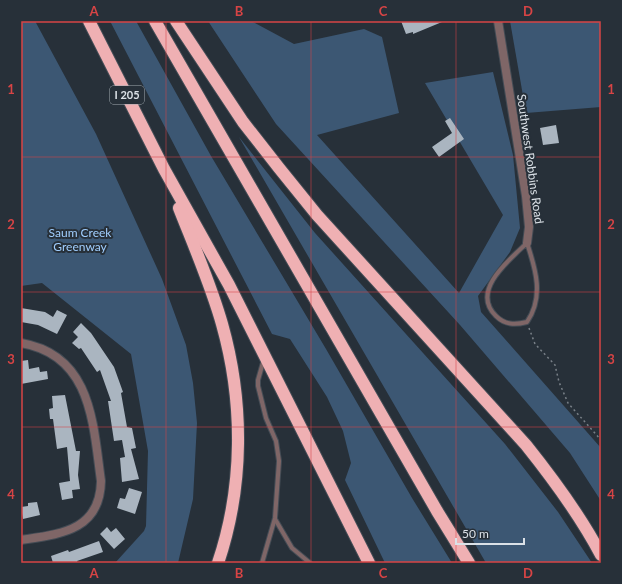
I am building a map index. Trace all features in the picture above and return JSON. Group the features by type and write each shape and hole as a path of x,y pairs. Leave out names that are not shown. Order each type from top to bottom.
{"highway":[{"name":"I 205","path":"89,21 164,169"},
{"path":"155,21 437,511 469,563"},
{"path":"176,21 243,122 279,168 317,215 526,445 557,484 587,528 601,555"},
{"path":"164,169 229,284 369,563"},
{"path":"164,169 222,324 235,392 238,422 235,488 228,527 218,563"}],"street":[{"name":"Southwest Robbins Road","path":"498,21 526,196 529,227 527,243"},
{"path":"21,343 51,352 69,367 83,389 90,410 101,481 101,490 96,506 86,520 78,526 58,534 21,540"}],"lane":[{"path":"527,243 497,275 489,286 487,296 488,305 500,321 515,325 527,322"},
{"name":"Southwest Robbins Road","path":"527,243 534,266 538,296 534,312 527,322"},
{"path":"262,563 275,518 278,450 266,418 258,380 265,355"},
{"path":"275,518 282,533 292,548 310,563"}],"path":[{"path":"527,322 535,344 556,364 559,382 568,403 601,440"}],"green space":[{"name":"Saum Creek Greenway","path":"21,21 35,21 96,134 162,279 186,345 193,383 197,423 193,499 178,563 115,563 144,531 146,526 148,451 131,354 42,283 21,286"},
{"path":"110,21 136,21 211,156 326,349 412,498 452,563 385,563 345,480 351,463 343,431 327,397 290,339 272,334"},
{"path":"208,21 251,21 294,44 364,29 382,37 399,113 317,135 459,293 503,215 425,83 493,72 513,155 520,228 510,252 478,296 481,312 601,448 601,501 570,453 460,325 276,124"},
{"path":"510,21 601,21 601,107 526,113"},
{"path":"239,137 315,233 505,444 558,512 592,563 486,563"}],"building":[{"path":"401,21 442,22 413,34 413,32 406,34"},
{"path":"450,118 464,139 439,157 432,147 452,133 445,121"},
{"path":"556,125 559,143 543,145 540,128"},
{"path":"21,308 45,312 53,317 57,310 67,315 57,334 38,325 21,322"},
{"path":"81,323 91,333 114,367 123,392 121,393 127,427 132,428 136,448 131,449 139,479 122,482 120,458 125,457 122,440 114,441 108,401 111,401 100,370 97,372 81,348 79,349 72,343 78,337 73,332"},
{"path":"28,360 29,369 39,367 40,372 47,371 48,379 21,384 21,361"},
{"path":"65,395 76,451 80,451 78,475 80,489 72,490 73,498 62,500 59,483 70,481 67,447 57,449 53,419 50,419 49,409 53,408 52,396"},
{"path":"129,488 142,492 135,514 117,508 120,498 125,499"},
{"path":"37,502 40,515 23,519 21,507 28,506 28,503"},
{"path":"107,527 111,532 116,528 125,539 114,549 100,534"},
{"path":"99,541 103,552 77,561 78,563 53,563 51,556 68,550 69,552"}]}
